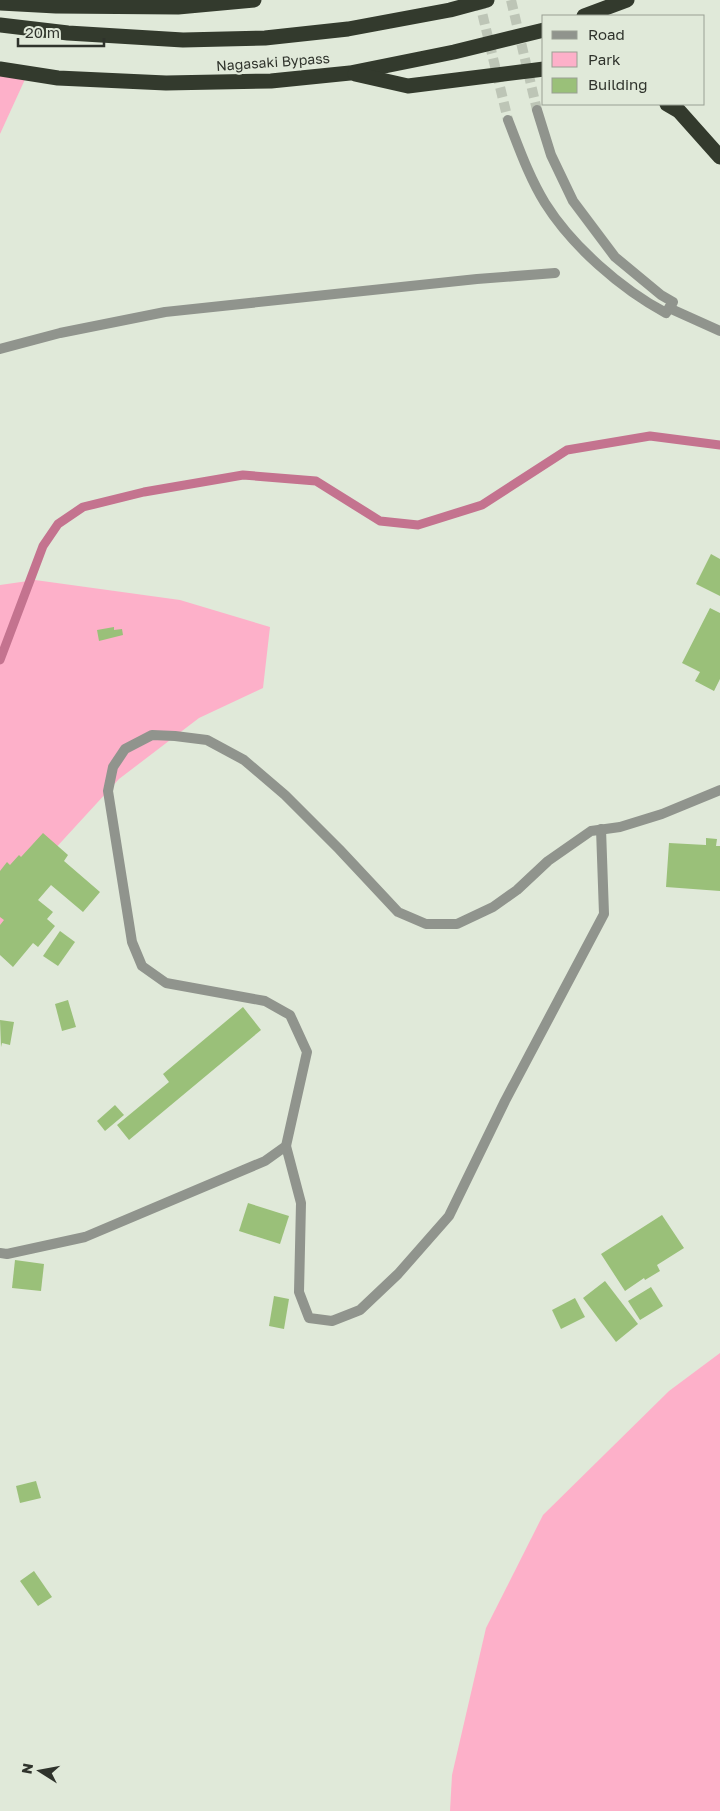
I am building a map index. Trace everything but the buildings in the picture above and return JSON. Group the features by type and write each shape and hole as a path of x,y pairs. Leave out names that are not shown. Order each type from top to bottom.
{"highway":[{"path":"0,3 56,6 178,7 254,0"},
{"name":"Nagasaki Bypass","path":"0,25 68,33 183,40 265,38 348,29 450,10 487,0"},
{"path":"587,15 627,0"},
{"name":"Nagasaki Bypass","path":"0,69 58,78 166,83 271,81 350,72 454,52 542,30"},
{"path":"350,72 408,86 542,69"},
{"path":"669,105 679,111 720,157"}],"street":[{"path":"508,120 526,168 545,203 567,234 603,269 654,307 666,313 673,302 661,295 615,257 573,201 551,155 537,110"},
{"path":"0,349 60,333 165,312 476,279 555,273"},
{"path":"669,308 720,331"},
{"path":"601,829 604,914 504,1101 449,1216 398,1274 360,1310 332,1321 309,1318 299,1292 301,1203 286,1146 307,1052 290,1015 265,1001 166,983 142,966 132,942 108,791 113,767 125,749 152,735 175,736 207,740 244,760 285,795 398,912 426,924 457,924 493,907 517,890 548,861 591,831 601,829 620,827 662,814 720,790"},
{"path":"0,1253 7,1254 85,1237 264,1161 286,1146"}],"green space":[{"path":"0,70 27,75 0,134"},
{"path":"35,580 180,600 270,627 263,688 199,718 119,779 52,852 6,934 0,956 0,585"},
{"path":"720,1353 720,1811 450,1811 452,1775 486,1628 543,1515 669,1391"}],"waterway":[{"path":"0,660 43,546 58,524 83,507 144,492 243,475 316,481 380,521 418,525 482,505 567,450 650,436 720,445"}],"tunnel":[{"path":"479,0 508,120"},
{"path":"511,0 537,110"}]}
